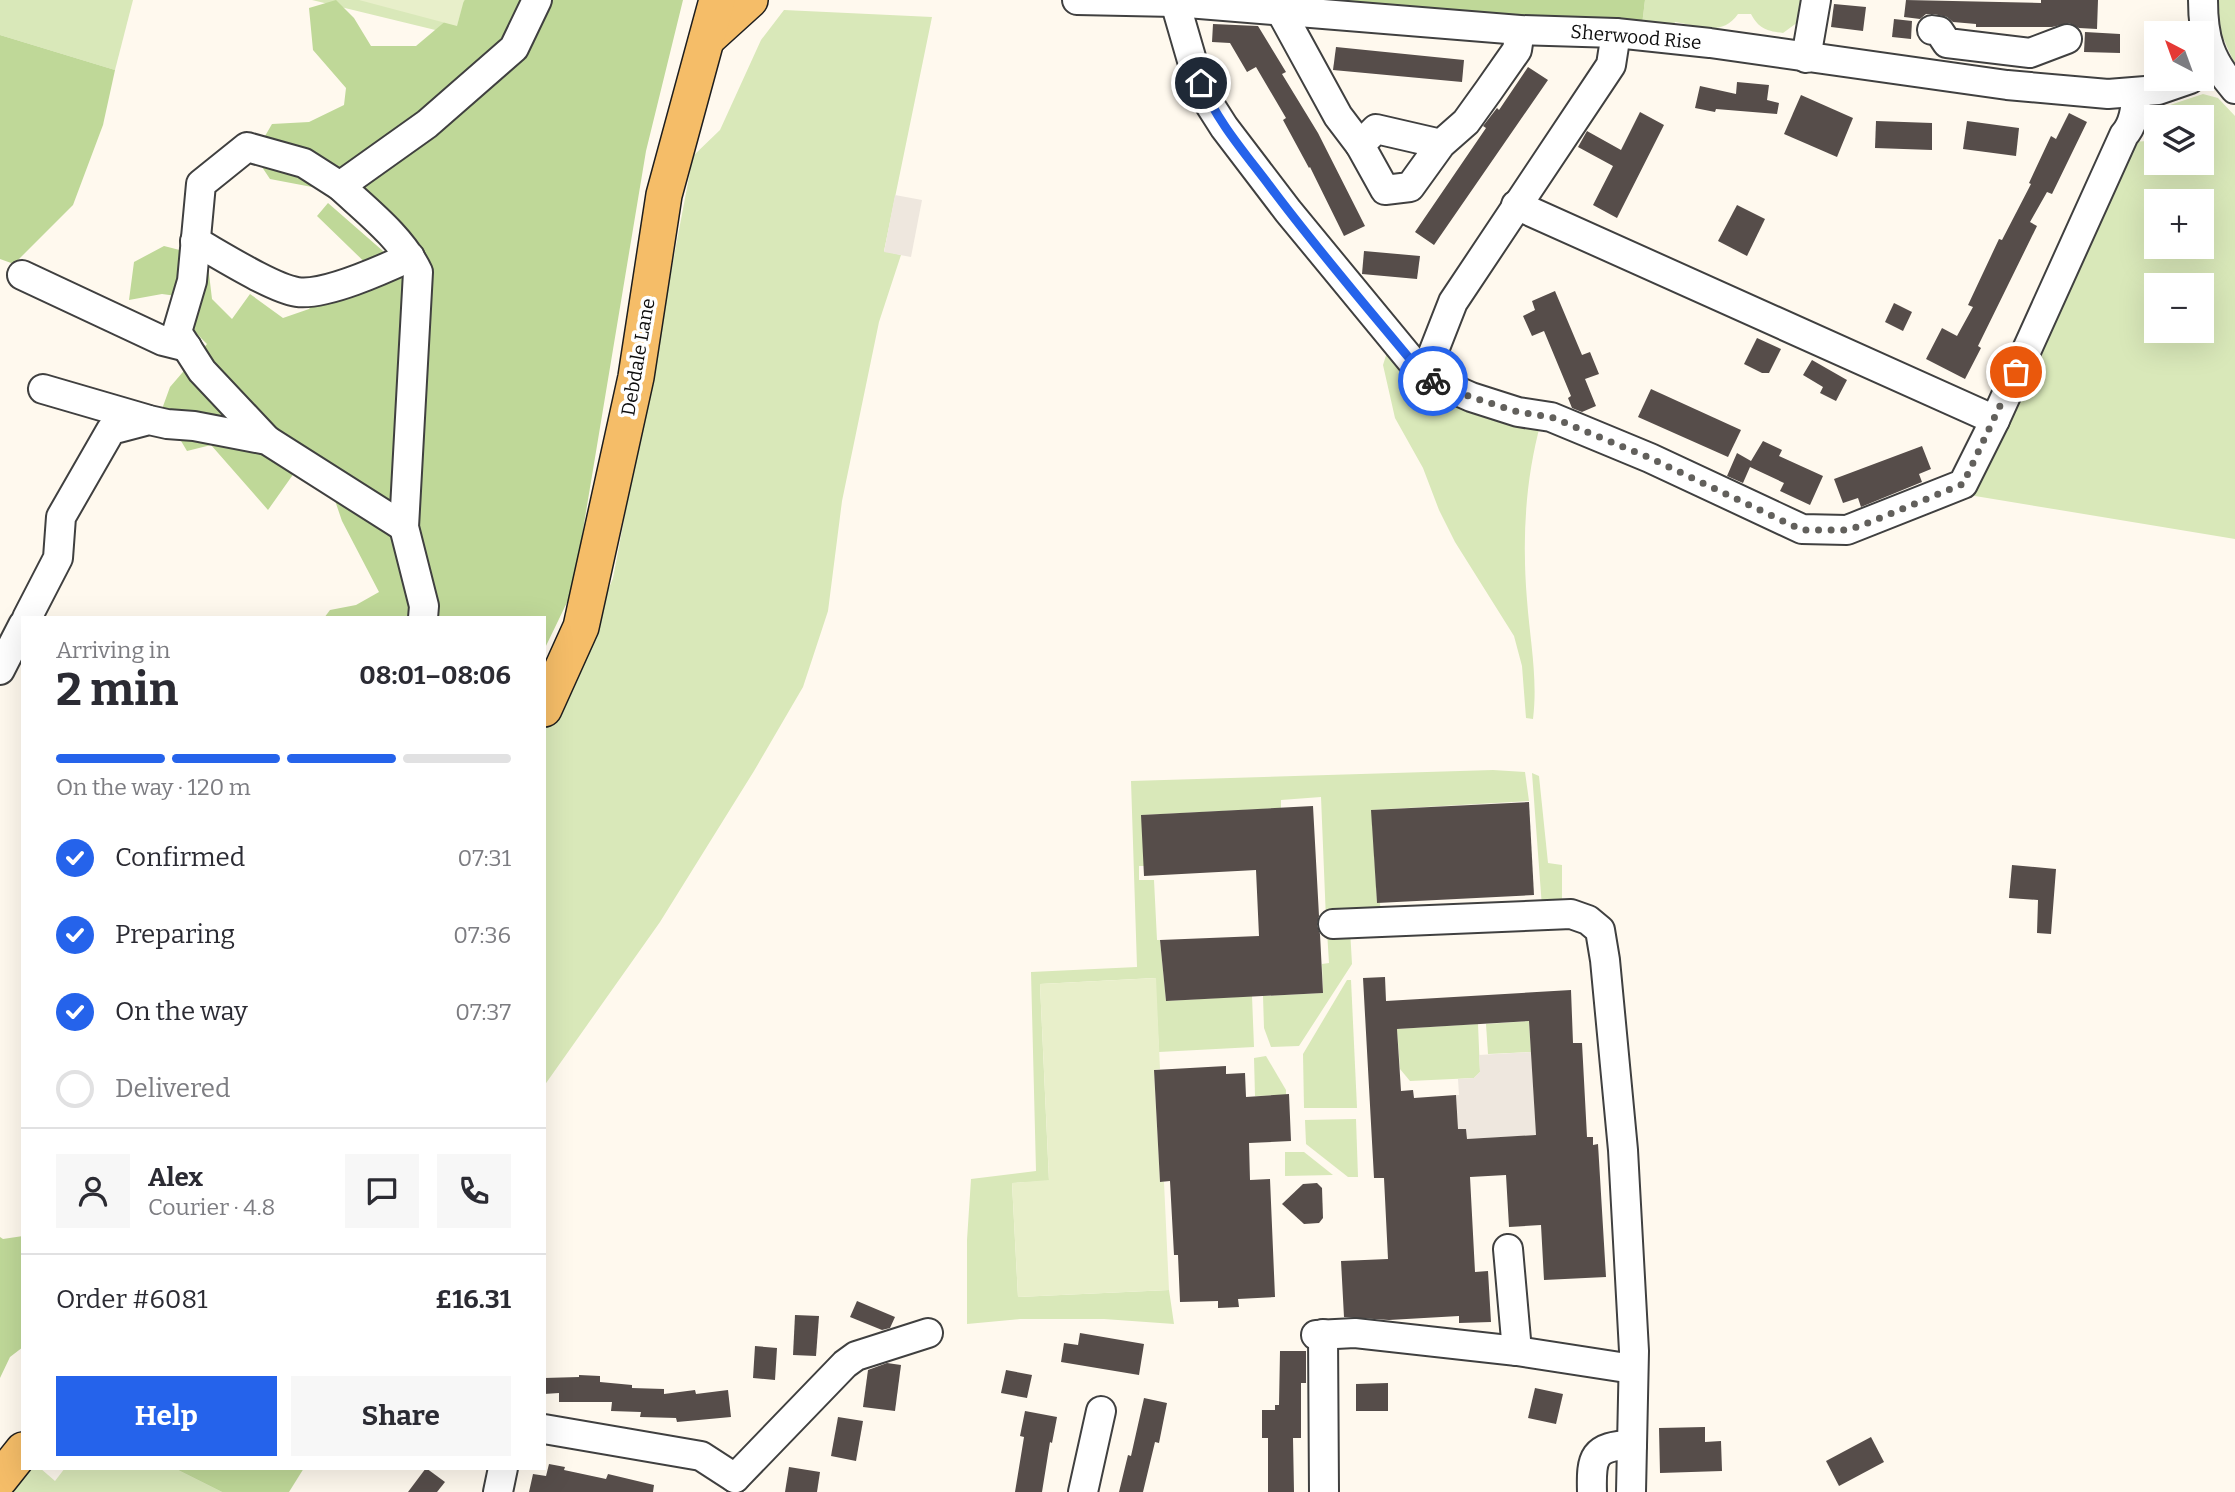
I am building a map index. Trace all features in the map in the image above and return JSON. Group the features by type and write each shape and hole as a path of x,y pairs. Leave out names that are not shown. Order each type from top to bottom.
{"main road":[{"name":"Debdale Lane","path":"546,705 581,627 636,377 664,195 717,0"},
{"path":"707,40 750,0"},
{"path":"0,1479 21,1453"}],"street":[{"path":"340,186 427,124 514,48 537,0"},
{"name":"Sherwood Rise","path":"1077,0 1175,2 1520,30 1616,33 1710,43 2007,85 2108,94 2151,91"},
{"path":"1806,58 1816,0"},
{"path":"2203,0 2205,36 2218,77"},
{"path":"1175,2 1193,64 1210,105 1224,127 1288,211 1424,376 1471,397 1518,412 1551,417 1650,458 1802,530 1847,530 1963,484 2128,131 2136,110 2136,93"},
{"path":"1280,10 1338,116 1360,145 1385,190 1410,187 1441,144 1466,122 1517,50 1520,30"},
{"path":"1932,30 1939,31 1947,43 2030,53 2067,39"},
{"path":"1424,376 1453,302 1611,65 1616,33"},
{"path":"2007,85 2010,51"},
{"path":"1360,145 1376,129 1441,144"},
{"path":"404,527 267,440 202,371 177,332 192,281 201,184 247,147 304,163 340,186 374,216 410,257 418,272 404,527 424,606 423,616"},
{"path":"1516,205 1995,420"},
{"path":"195,242 287,289 302,293 363,277 410,257"},
{"path":"22,275 163,341 187,347"},
{"path":"43,389 69,399 149,420 267,440"},
{"path":"28,616 58,558 61,517 110,430 149,420"},
{"path":"0,670 21,629"},
{"path":"1333,924 1571,914 1588,920 1600,930 1599,1028 1623,1150 1633,1369 1631,1492"},
{"path":"1508,1250 1517,1351"},
{"path":"1324,1492 1321,1341 1355,1333 1517,1351 1633,1369"},
{"path":"546,1429 701,1455 736,1485 845,1364 856,1356 928,1334"},
{"path":"1083,1492 1101,1410"},
{"path":"1592,1492 1591,1466 1595,1455 1604,1449 1632,1445"},
{"path":"498,1492 503,1470"}],"green space":[{"path":"0,0 133,0 115,70 0,35"},
{"path":"312,0 471,0 460,36"},
{"path":"336,0 354,18 371,46 416,46 454,14 465,0 683,0 646,151 573,590 546,646 546,616 326,616 330,610 356,605 379,592 342,521 329,483 304,459 268,510 211,445 187,451 162,409 170,387 207,344 194,331 184,297 162,294 129,300 134,262 164,246 207,257 212,299 232,319 250,294 283,318 309,309 323,291 381,278 317,216 328,203 399,265 379,209 372,198 350,178 335,168 312,187 270,179 254,155 272,124 309,122 344,105 346,88 313,50 309,8"},
{"path":"359,0 464,0 457,26"},
{"path":"1292,0 1645,0 1642,25"},
{"path":"1645,0 1801,0 1798,22 1783,33 1764,28 1751,14 1738,14 1725,26 1717,28 1675,22 1673,29 1642,25"},
{"path":"2219,0 2235,0 2235,65 2218,26"},
{"path":"784,10 932,17 884,251 901,255 879,322 842,501 828,611 803,687 754,771 660,922 546,1083 546,728 569,687 613,578 693,156 720,130 761,40"},
{"path":"0,35 115,70 103,125 73,205 14,264 0,259"},
{"path":"2203,94 2218,98 2235,116 2235,539 1963,494 2133,142 2144,141 2144,175 2214,175 2214,105 2170,105"},
{"path":"1389,346 1541,422 1531,466 1525,533 1528,615 1534,674 1533,719 1526,718 1522,666 1514,636 1455,542 1423,468 1395,418 1383,365"},
{"path":"1493,770 1525,772 1529,801 1372,810 1377,903 1380,903 1381,917 1326,920 1321,797 1281,800 1281,808 1142,815 1144,866 1139,866 1139,880 1154,880 1157,940 1160,940 1166,1001 1252,996 1254,1047 1159,1052 1155,978 1040,984 1049,1181 1012,1183 1018,1297 1169,1290 1174,1324 1104,1319 1020,1319 967,1324 967,1240 971,1179 1036,1171 1031,972 1137,967 1131,781"},
{"path":"1532,773 1539,776 1548,863 1562,865 1562,906 1542,907"},
{"path":"1350,929 1352,964 1299,1046 1271,1047 1264,1028 1263,996 1323,993 1322,964 1329,963 1327,931"},
{"path":"1156,978 1160,1069 1154,1070 1160,1182 1164,1182 1169,1290 1018,1297 1012,1183 1049,1180 1040,984"},
{"path":"1347,980 1351,980 1357,1108 1304,1108 1303,1054"},
{"path":"1529,1021 1531,1052 1488,1054 1486,1024"},
{"path":"1478,1024 1480,1072 1474,1078 1410,1081 1400,1069 1397,1029"},
{"path":"1266,1056 1286,1090 1286,1095 1255,1096 1254,1058"},
{"path":"1356,1119 1358,1177 1348,1177 1306,1144 1305,1120"},
{"path":"1285,1152 1304,1152 1333,1175 1285,1176"},
{"path":"21,1236 21,1349 10,1357 0,1378 0,1237"},
{"path":"23,1470 42,1470 55,1481 63,1470 178,1470 222,1492 7,1492"},
{"path":"178,1470 303,1470 289,1492 222,1492"}],"shaded area":[{"path":"895,195 922,200 911,257 884,252"},
{"path":"1531,1052 1536,1135 1467,1139 1466,1129 1458,1129 1458,1079 1474,1078 1480,1072 1479,1055"}],"building":[{"path":"1906,0 2041,3 2041,0 2098,0 2097,29 2079,28 2069,23 2052,27 1976,27 1976,24 1953,22 1947,17 1934,14 1926,14 1920,19 1904,17"},
{"path":"1834,4 1866,7 1863,31 1831,27"},
{"path":"1894,19 1912,21 1911,39 1892,37"},
{"path":"1213,24 1258,26 1286,72 1282,74 1318,133 1365,226 1344,236 1283,120 1286,118 1256,67 1247,72 1230,43 1212,42"},
{"path":"2085,32 2120,34 2120,53 2084,52"},
{"path":"1336,47 1464,60 1462,82 1333,70"},
{"path":"1528,67 1548,80 1434,245 1415,232 1486,128 1483,126 1497,108 1499,110"},
{"path":"1737,82 1769,85 1767,100 1779,103 1777,114 1716,109 1715,112 1695,108 1700,86 1736,94"},
{"path":"1801,95 1853,118 1837,157 1784,134"},
{"path":"1640,112 1664,125 1617,218 1593,205 1613,166 1578,147 1587,131 1621,150"},
{"path":"2069,113 2087,122 2052,194 2047,192 2030,222 2037,226 1978,346 1981,348 1965,379 1926,359 1942,328 1957,336 1973,307 1968,305 1999,239 2002,240 2031,184 2029,183 2051,136 2056,139"},
{"path":"1876,121 1932,123 1932,150 1875,148"},
{"path":"1967,121 2019,128 2016,156 1963,149"},
{"path":"1737,205 1765,219 1747,256 1718,241"},
{"path":"1364,251 1420,256 1417,279 1362,274"},
{"path":"1555,291 1582,355 1590,352 1599,374 1585,379 1596,406 1582,412 1572,408 1568,398 1571,396 1544,331 1532,336 1523,316 1535,310 1532,301"},
{"path":"1894,303 1912,312 1903,331 1885,322"},
{"path":"1757,338 1781,349 1769,373 1762,373 1744,364"},
{"path":"1812,360 1847,380 1836,401 1820,393 1823,387 1803,375"},
{"path":"1651,389 1741,430 1728,457 1638,417"},
{"path":"1763,441 1782,450 1779,456 1823,476 1810,505 1780,491 1784,483 1750,467 1743,483 1727,476 1737,453 1751,461"},
{"path":"1922,446 1931,469 1919,474 1922,482 1861,507 1858,498 1843,503 1834,479"},
{"path":"1529,802 1534,895 1377,903 1371,810"},
{"path":"1313,806 1319,916 1317,925 1320,934 1323,993 1166,1001 1160,940 1259,936 1256,870 1144,876 1141,815"},
{"path":"2012,865 2056,869 2051,934 2037,933 2038,900 2009,898"},
{"path":"1385,977 1386,1001 1571,990 1573,1043 1582,1043 1587,1137 1593,1137 1593,1145 1598,1144 1606,1277 1544,1280 1541,1225 1509,1227 1506,1175 1470,1177 1475,1272 1488,1271 1491,1322 1459,1323 1459,1316 1389,1320 1344,1317 1341,1261 1388,1259 1384,1178 1374,1178 1363,978","holes":["1529,1021 1536,1135 1467,1139 1466,1129 1458,1129 1456,1095 1414,1098 1413,1090 1401,1091 1397,1029"]},
{"path":"1226,1066 1226,1074 1245,1073 1246,1097 1289,1094 1291,1141 1249,1143 1250,1180 1270,1179 1275,1297 1238,1299 1239,1307 1218,1308 1218,1301 1180,1302 1178,1255 1174,1255 1170,1181 1160,1182 1154,1070"},
{"path":"1317,1183 1322,1188 1323,1218 1319,1223 1304,1224 1282,1204 1303,1184"},
{"path":"857,1301 895,1317 890,1328 882,1330 850,1317"},
{"path":"795,1315 819,1316 816,1356 793,1355"},
{"path":"1080,1333 1144,1344 1139,1375 1061,1362 1064,1343 1078,1345"},
{"path":"755,1346 777,1348 775,1380 753,1378"},
{"path":"1280,1351 1306,1351 1306,1383 1301,1383 1301,1438 1293,1438 1294,1492 1268,1492 1268,1438 1262,1438 1262,1410 1275,1410 1275,1405 1279,1405"},
{"path":"887,1363 901,1365 895,1411 863,1407 868,1370"},
{"path":"1006,1370 1032,1375 1027,1398 1001,1393"},
{"path":"600,1376 600,1382 632,1385 632,1388 664,1389 664,1394 728,1390 731,1417 677,1422 676,1418 640,1417 641,1412 611,1411 612,1402 559,1402 559,1393 546,1394 546,1378"},
{"path":"1388,1383 1388,1411 1356,1411 1356,1384"},
{"path":"1535,1388 1563,1394 1556,1424 1528,1418"},
{"path":"1144,1398 1167,1403 1159,1443 1155,1442 1143,1492 1119,1492 1128,1455 1131,1456"},
{"path":"1025,1411 1057,1417 1042,1492 1015,1492 1024,1437 1020,1436"},
{"path":"838,1417 863,1421 856,1461 831,1456"},
{"path":"1705,1427 1705,1442 1721,1441 1722,1471 1660,1473 1659,1428"},
{"path":"1871,1437 1884,1462 1839,1486 1826,1461"},
{"path":"549,1464 606,1479 608,1474 654,1485 653,1492 529,1492 533,1474 546,1476"},
{"path":"789,1467 820,1472 817,1492 785,1492"},
{"path":"424,1470 429,1470 445,1482 437,1492 408,1492"}],"way so far":[{"path":"1433,381 1518,412 1551,417 1650,458 1802,530 1847,530 1963,484 2016,372"}],"route":[{"path":"1201,83 1210,105 1224,127 1288,211 1424,376 1433,381"}]}
